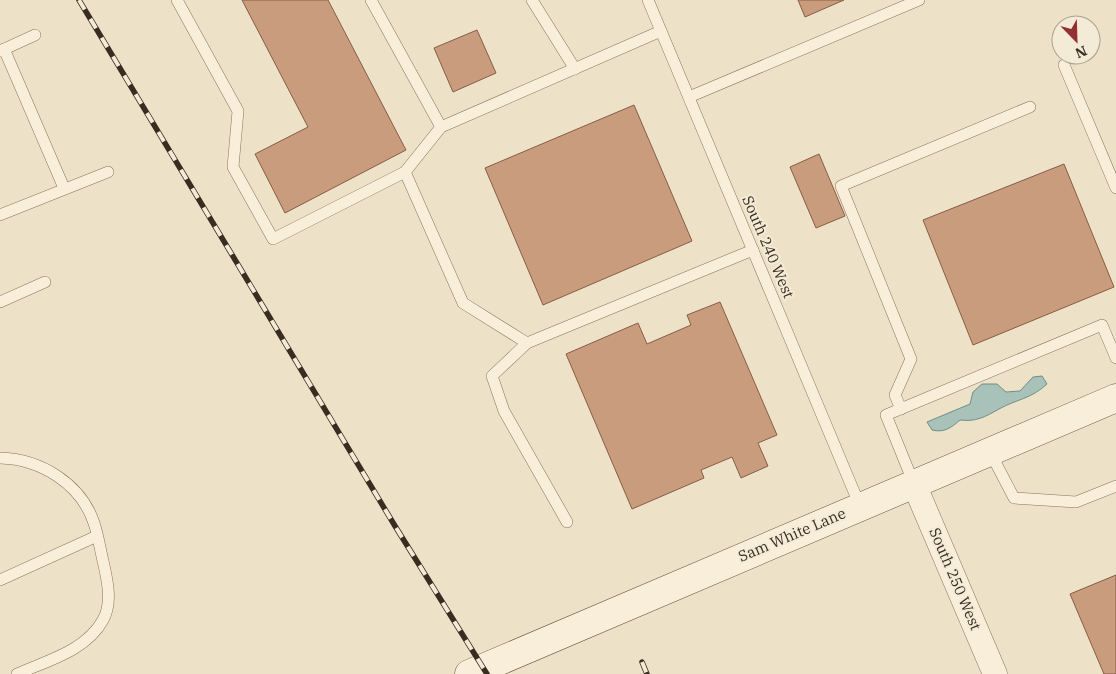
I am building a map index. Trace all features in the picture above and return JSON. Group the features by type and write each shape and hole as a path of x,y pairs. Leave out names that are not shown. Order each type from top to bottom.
{"street":[{"name":"Sam White Lane","path":"469,674 1116,398"},
{"name":"South 250 West","path":"914,484 995,674"}],"lane":[{"path":"177,0 238,111 233,167 273,239 405,172 441,127 661,31"},
{"path":"371,0 441,127"},
{"path":"532,0 575,69"},
{"name":"South 240 West","path":"648,0 860,506"},
{"path":"689,97 919,0"},
{"path":"35,36 2,50 64,188"},
{"path":"1064,65 1116,188"},
{"path":"901,409 895,395 911,359 842,186 1030,107"},
{"path":"0,215 108,172"},
{"path":"405,172 463,303 527,343"},
{"path":"567,522 504,411 492,376 527,343 753,250"},
{"path":"0,302 44,282"},
{"path":"914,484 886,415 1102,326 1116,358"},
{"path":"990,452 1014,498 1076,502 1116,486"},
{"path":"0,458 26,461 51,471 78,492 94,522 109,589 103,620 81,645 17,674"},
{"path":"0,580 97,536"}],"water":[{"path":"1042,376 1047,384 1041,389 985,417 976,420 960,420 940,431 932,430 927,422 970,404 973,392 982,384 997,384 1006,392 1020,391 1033,377"}],"building":[{"path":"242,0 328,0 406,150 285,213 255,154 308,127"},
{"path":"798,0 844,0 805,17"},
{"path":"477,30 496,73 453,92 434,48"},
{"path":"634,105 692,241 543,305 485,168"},
{"path":"819,154 845,216 816,228 790,167"},
{"path":"1064,164 1114,287 973,345 923,220"},
{"path":"720,302 777,435 758,443 768,466 741,478 732,457 701,470 704,478 632,509 566,354 638,323 647,344 691,325 687,315"},
{"path":"1116,575 1116,674 1104,674 1070,594"}],"railway":[{"path":"79,0 395,526 487,674"},
{"path":"642,662 647,674"}]}
